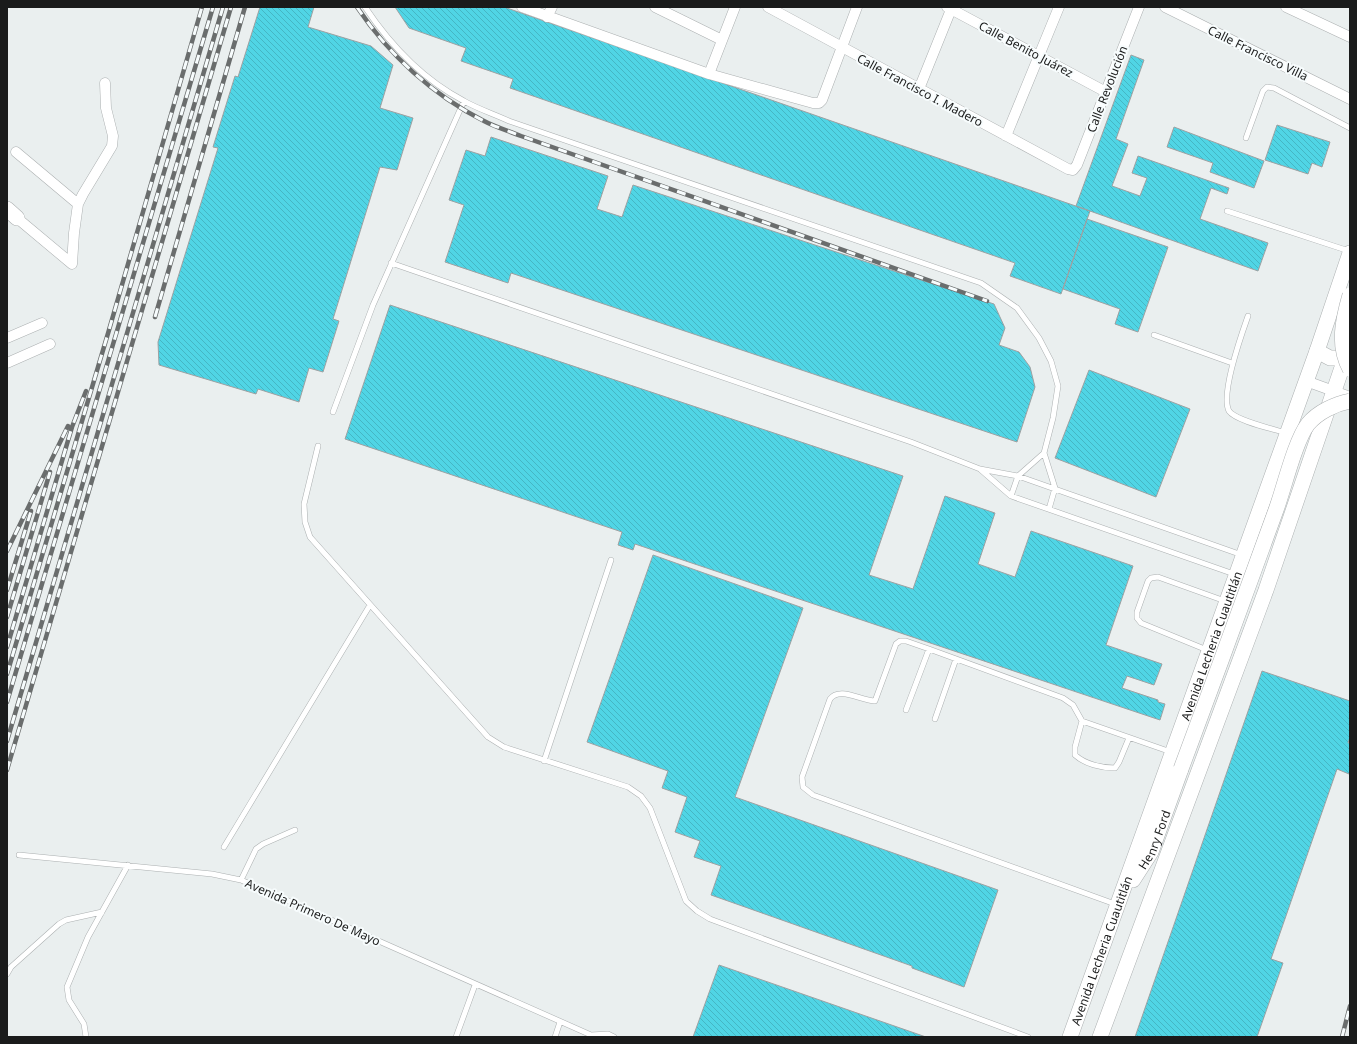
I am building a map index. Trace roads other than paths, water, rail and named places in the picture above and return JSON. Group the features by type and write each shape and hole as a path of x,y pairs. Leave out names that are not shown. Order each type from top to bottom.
{"main road":[{"name":"Avenida Lecheria Cuautitlán","path":"1070,1037 1306,381 1350,252"},
{"path":"1348,364 1345,360 1342,343 1342,326 1350,295"},
{"path":"1100,1037 1266,590 1334,391 1348,364 1350,343"},
{"path":"1317,350 1330,358 1348,364"},
{"name":"Henry Ford","path":"1117,905 1151,852 1283,491 1301,437 1308,424 1320,414 1350,401"}],"street":[{"path":"522,7 709,74 813,103 819,103 822,100 857,7"},
{"path":"547,17 552,7"},
{"path":"656,7 722,40"},
{"path":"709,74 735,7"},
{"name":"Calle Francisco I. Madero","path":"768,7 1006,136 1068,169 1073,170"},
{"path":"1006,136 1059,7"},
{"path":"1127,7 1138,10"},
{"name":"Calle Francisco Villa","path":"1165,7 1350,99"},
{"path":"1286,7 1350,37"},
{"path":"919,89 950,8"},
{"name":"Calle Benito Juárez","path":"950,8 1106,92"},
{"name":"Calle Revolución","path":"1073,170 1077,166 1138,10"},
{"path":"12,214 72,264 78,204 112,146 113,136 106,108 105,83"},
{"path":"16,152 78,204"},
{"path":"7,338 42,323"},
{"path":"8,360 50,344"},
{"path":"1306,381 1350,396"}],"lane":[{"path":"365,7 385,36 421,74 464,101 509,121 981,283 1018,308 1039,338 1051,361 1058,386 1053,418 1044,453 1055,488 1049,509"},
{"path":"1246,138 1263,91 1267,87 1274,88 1350,128"},
{"path":"333,412 390,263 464,101"},
{"path":"1227,210 1350,252"},
{"path":"390,263 911,442 980,469 1018,476 1055,488 1243,556"},
{"path":"1248,316 1232,363 1227,401 1229,411 1238,418 1287,433"},
{"path":"1154,335 1232,363"},
{"path":"318,446 304,504 305,522 310,537 488,737 504,747 628,787 641,796 650,808 686,901 696,911 710,919 1028,1037"},
{"path":"1011,496 1018,476 1044,453"},
{"path":"980,469 1011,496 1236,575"},
{"path":"544,761 610,560"},
{"path":"1208,651 1141,623 1137,618 1138,612 1148,581 1151,578 1158,577 1226,602"},
{"path":"224,847 370,605"},
{"path":"1117,905 813,795 803,787 802,777 830,699 833,694 840,692 868,701 875,701 896,644 900,640 929,649 1063,698 1073,705 1082,721 1172,753"},
{"path":"906,710 929,649"},
{"path":"935,719 956,659"},
{"path":"1082,721 1075,747 1075,755 1082,761 1107,768 1115,768 1129,738"},
{"path":"241,880 256,849 263,844 295,830"},
{"name":"Avenida Primero De Mayo","path":"19,855 212,874 241,880 591,1036 608,1034 614,1037"},
{"path":"86,1037 84,1024 69,1000 67,987 88,937 128,866"},
{"path":"7,974 11,967 59,924 66,920 102,912"},
{"path":"456,1037 475,985"},
{"path":"554,1037 560,1022"}],"railway":[{"path":"7,674 109,330 202,7"},
{"path":"7,702 213,7"},
{"path":"7,741 223,7"},
{"path":"7,770 231,7"},
{"path":"155,317 245,7"},
{"path":"357,7 383,41 413,72 447,99 465,111 488,123 987,301"},
{"path":"7,647 72,427 86,391"},
{"path":"7,551 68,426"},
{"path":"7,617 50,472"},
{"path":"7,590 31,511"},
{"path":"1342,1037 1350,1006"}]}
